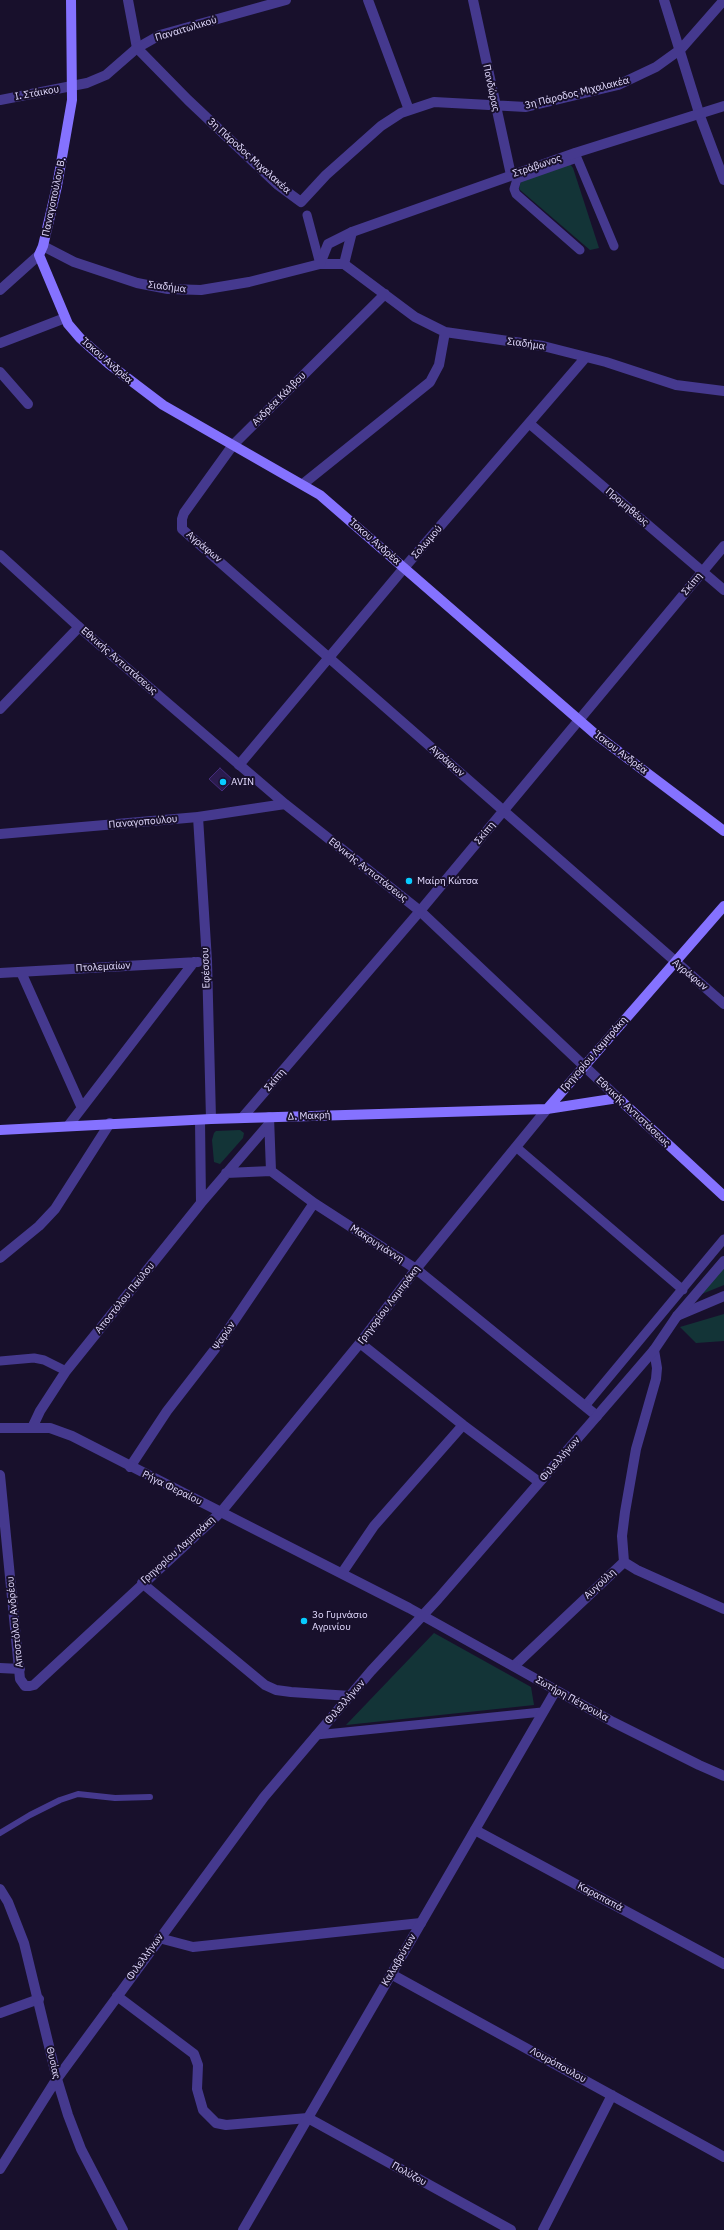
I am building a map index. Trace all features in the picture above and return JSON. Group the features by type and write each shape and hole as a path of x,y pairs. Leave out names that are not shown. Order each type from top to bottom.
{"main road":[{"name":"Παναγοπούλου Β.","path":"41,251 57,186 73,86 71,0"},
{"name":"Ίσκου Ανδρέα","path":"41,251 64,318 80,338 138,388 175,413 303,484 320,495 579,720 724,831"},
{"name":"Γρηγορίου Λαμπράκη","path":"547,1109 724,906"},
{"name":"Δ. Μακρή","path":"0,1130 110,1123 211,1119 242,1118 269,1121 547,1109 618,1098"},
{"name":"Εθνικής Αντιστάσεως","path":"618,1098 724,1196"}],"street":[{"path":"128,0 137,48"},
{"name":"Παναιτωλικού","path":"73,86 106,74 137,48 160,35 286,0"},
{"path":"368,0 409,110"},
{"name":"Πανδώρας","path":"473,0 511,175"},
{"path":"664,0 700,116 724,180"},
{"name":"3η Πάροδος Μιχαλακέα","path":"137,48 217,127 278,184 301,202 326,175 380,126 409,110 434,102 495,105 516,108 538,105 618,85 656,67 680,49 724,0"},
{"name":"Ι. Στάικου","path":"0,100 73,86"},
{"name":"Στράβωνος","path":"352,232 511,175 576,156 700,116 724,106"},
{"path":"580,250 516,194 514,189 517,179 576,156 614,246"},
{"path":"307,215 320,264"},
{"path":"320,264 328,244 352,232"},
{"path":"344,264 352,232"},
{"path":"0,290 41,251"},
{"name":"Σιαδήμα","path":"41,251 137,283 177,290 201,290 250,282 320,264 344,264 426,324 445,332 543,346 586,357 676,385 724,391"},
{"name":"Ανδρέα Κάλβου","path":"184,513 233,445 385,294"},
{"path":"0,343 64,318"},
{"path":"303,484 430,382 439,365 445,332"},
{"name":"Σολωμού","path":"239,765 404,568 530,424 586,357"},
{"path":"0,372 28,404"},
{"name":"Προμηθέως","path":"530,424 724,590"},
{"name":"Αγράφων","path":"184,513 182,519 182,529 504,810 675,963 724,1004"},
{"name":"Σκίπη","path":"242,1118 420,911 724,546"},
{"name":"Εθνικής Αντιστάσεως","path":"0,555 79,627 285,804 420,911 618,1098"},
{"path":"0,709 79,627"},
{"name":"Παναγοπούλου","path":"0,834 198,817 285,804"},
{"name":"Εφέσσου","path":"198,817 206,961 211,1119"},
{"name":"Πτολεμαίων","path":"0,972 206,961"},
{"path":"68,1126 81,1106 194,962"},
{"path":"21,972 81,1106"},
{"name":"Γρηγορίου Λαμπράκη","path":"34,1685 142,1582 221,1512 360,1343 416,1269 547,1109"},
{"path":"200,1120 202,1203"},
{"path":"226,1173 270,1171 269,1121"},
{"name":"Αποστόλου Παύλου","path":"32,1428 40,1411 66,1371 269,1121"},
{"path":"0,1123 0,1130"},
{"path":"0,1258 38,1226 55,1209 110,1123"},
{"path":"516,1147 683,1290"},
{"name":"Μακρυγιάννη","path":"270,1171 314,1203 416,1269 597,1416"},
{"name":"Ψαρών","path":"130,1467 167,1411 215,1349 314,1203"},
{"path":"585,1406 724,1239"},
{"name":"Φιλελλήνων","path":"0,2170 57,2079 159,1938 264,1797 350,1696 423,1616 654,1350 677,1316 724,1261"},
{"path":"677,1316 724,1296"},
{"path":"360,1343 463,1425 540,1482"},
{"path":"624,1562 622,1536 636,1449 656,1379 657,1368 654,1350"},
{"path":"0,1361 34,1358 44,1360 66,1371"},
{"path":"342,1573 374,1526 463,1425"},
{"name":"Ρήγα Φεραίου","path":"0,1428 50,1428 63,1432 342,1573 423,1616"},
{"name":"Αποστόλου Ανδρέου","path":"0,1475 22,1683 25,1686 34,1685"},
{"name":"Αυγούλη","path":"514,1666 624,1562 638,1570 724,1609"},
{"path":"142,1582 265,1685 276,1690 291,1692 350,1696"},
{"name":"Σωτήρη Πέτρουλα","path":"423,1616 653,1743 724,1776"},
{"path":"0,1668 20,1669"},
{"name":"Καλαβρύτων","path":"243,2230 556,1690"},
{"path":"316,1735 542,1712"},
{"name":"Καραπαπά","path":"475,1830 724,1964"},
{"name":"Θυσίας","path":"0,1889 4,1904 24,1943 57,2079 81,2149 123,2230"},
{"path":"159,1938 193,1947 421,1923"},
{"name":"Λουρόπουλου","path":"391,1974 724,2156"},
{"path":"118,1996 194,2054 198,2065 197,2089 203,2110 216,2123 226,2125 308,2118"},
{"path":"0,2013 39,2000"},
{"path":"543,2230 612,2095"},
{"name":"Πολύζου","path":"308,2118 511,2230"}],"lane":[{"path":"0,1833 30,1815 60,1800 78,1794 115,1798 150,1797"}],"green space":[{"path":"570,164 573,168 599,248 590,250 519,189 521,181"},
{"path":"240,1130 244,1133 243,1138 220,1164 214,1162 212,1140 214,1133 216,1131"},
{"path":"724,1267 724,1285 697,1296"},
{"path":"724,1314 724,1341 696,1343 680,1327"},
{"path":"434,1633 531,1687 534,1705 346,1725"}],"building":[{"path":"220,768 233,780 222,791 209,779"}],"place":[{"name":"AVIN","path":"223,782"},
{"name":"Μαίρη Κώτσα","path":"409,881"},
{"name":"3ο Γυμνάσιο Αγρινίου","path":"304,1621"}]}
